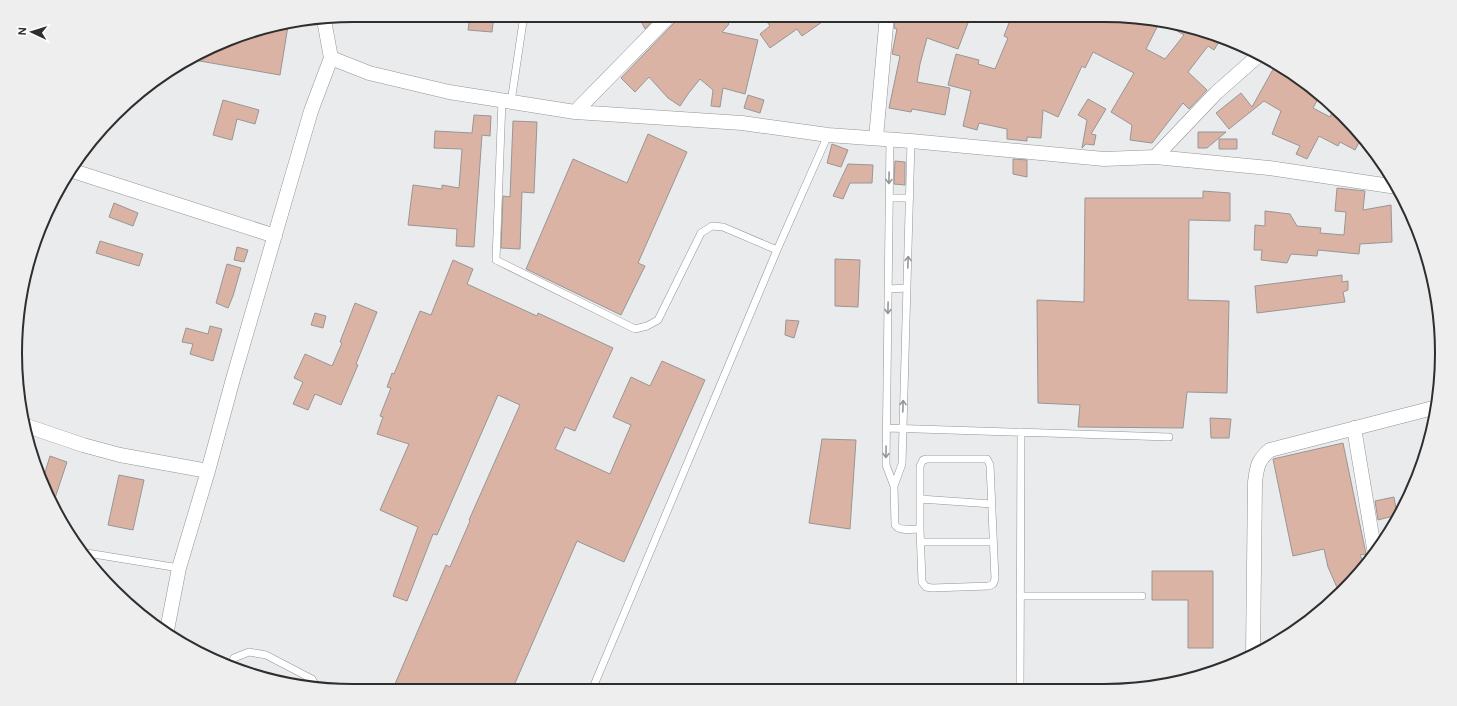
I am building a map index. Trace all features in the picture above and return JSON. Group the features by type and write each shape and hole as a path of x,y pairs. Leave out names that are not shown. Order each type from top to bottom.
{"street":[{"path":"575,112 663,22"},
{"path":"883,139 887,22"},
{"path":"168,627 179,568 311,111 331,58 325,24"},
{"path":"331,58 369,74 449,92 575,112 742,123 828,135 911,141 1104,159 1155,157 1269,168 1390,186"},
{"path":"1155,157 1216,92 1254,58"},
{"path":"76,172 275,236"},
{"path":"1253,648 1255,482 1257,466 1262,456 1270,450 1430,409"},
{"path":"30,427 83,445 120,455 208,471"},
{"path":"1354,428 1374,545"}],"lane":[{"path":"523,22 506,101 496,260 635,329 647,326 658,320 701,233 712,226 723,227 777,250"},
{"path":"595,684 777,250 828,135"},
{"path":"883,139 889,198 886,465 894,486 895,525 897,528 902,529 920,529"},
{"path":"894,486 902,464 911,141"},
{"path":"889,198 910,198"},
{"path":"888,289 907,288"},
{"path":"886,428 1169,437"},
{"path":"1020,684 1021,432"},
{"path":"987,459 990,465 992,504 995,579 993,584 989,586 926,587 922,582 920,529 920,466 923,460 987,459"},
{"path":"920,499 992,504"},
{"path":"921,542 993,542"},
{"path":"89,553 179,568"},
{"path":"1020,596 1142,596"},
{"path":"233,661 234,658 249,652 266,655 312,679 313,681"}],"building":[{"path":"469,22 493,22 492,32 468,30"},
{"path":"642,22 651,22 645,29"},
{"path":"675,22 729,22 722,32 758,40 745,94 723,88 720,107 711,106 713,90 700,79 680,106 668,98 649,77 635,92 621,78"},
{"path":"767,22 822,22 802,36 797,29 770,48 760,34 770,26"},
{"path":"894,22 968,22 958,49 927,38 920,64 917,82 950,88 945,115 912,109 911,112 889,108 900,56 892,54 897,29 894,28"},
{"path":"1009,22 1104,22 1157,26 1146,49 1165,59 1184,35 1174,29 1218,43 1214,50 1208,46 1188,72 1207,90 1189,109 1183,103 1152,143 1130,140 1132,125 1111,112 1134,73 1093,52 1085,68 1082,66 1058,117 1043,110 1041,138 1027,137 1027,141 1007,139 1007,129 979,123 977,130 963,126 971,91 948,85 956,54 979,60 978,64 995,69 1008,38 1004,36"},
{"path":"288,28 280,75 198,61 226,47 267,33"},
{"path":"1274,68 1306,90 1317,100 1313,108 1330,117 1332,113 1359,142 1355,150 1340,142 1338,146 1319,136 1307,159 1296,154 1300,146 1272,134 1281,111 1264,101 1229,129 1216,113 1241,93 1252,107"},
{"path":"748,95 764,100 760,113 744,108"},
{"path":"1088,99 1106,109 1091,134 1096,135 1094,145 1086,144 1082,148 1087,120 1078,115"},
{"path":"223,100 259,110 255,124 237,119 232,140 213,135"},
{"path":"474,115 491,116 490,136 482,135 474,247 456,246 457,229 408,225 413,185 442,189 442,185 459,188 462,149 434,148 435,131 472,133"},
{"path":"513,121 537,122 534,193 522,192 520,249 501,248 503,196 510,197"},
{"path":"1198,132 1226,132 1207,148 1198,148"},
{"path":"648,134 687,152 638,263 645,266 621,315 526,269 573,159 627,183"},
{"path":"1219,139 1237,139 1237,149 1219,149"},
{"path":"832,144 848,150 841,167 827,163"},
{"path":"1013,159 1027,160 1027,177 1013,174"},
{"path":"895,161 905,162 905,185 894,184"},
{"path":"848,164 873,165 872,183 850,183 843,199 833,196"},
{"path":"1337,188 1365,191 1363,210 1391,205 1392,242 1360,244 1359,254 1318,250 1317,256 1291,254 1287,263 1261,260 1262,250 1254,250 1255,225 1265,226 1265,211 1290,214 1297,226 1321,228 1320,233 1344,235 1346,212 1335,211"},
{"path":"1203,191 1230,193 1230,221 1189,220 1188,300 1229,301 1227,393 1187,392 1183,428 1078,427 1080,405 1038,403 1037,300 1084,302 1085,198 1203,198"},
{"path":"114,203 138,213 133,226 109,217"},
{"path":"100,241 143,254 139,266 96,253"},
{"path":"237,247 248,250 244,262 234,260"},
{"path":"835,259 860,260 858,307 835,306"},
{"path":"453,260 473,269 467,284 537,316 538,313 613,348 575,431 565,427 555,449 610,474 631,425 613,417 631,377 650,386 662,361 705,380 624,562 577,541 515,684 395,684 446,565 450,567 470,521 469,520 520,405 498,395 437,535 433,534 407,601 393,596 418,527 380,510 409,444 377,434 383,417 380,416 391,388 387,387 392,373 394,374 420,311 431,315"},
{"path":"227,264 241,268 228,308 216,303"},
{"path":"1342,275 1342,282 1348,281 1348,290 1343,292 1345,302 1257,313 1255,286"},
{"path":"355,303 377,312 356,364 358,365 341,405 315,394 308,410 293,404 303,382 294,378 305,354 332,366 342,343 340,342"},
{"path":"315,313 326,316 323,328 311,325"},
{"path":"786,320 799,321 794,338 785,335"},
{"path":"210,326 222,329 213,361 190,354 193,344 182,342 186,328 208,334"},
{"path":"1210,418 1231,419 1229,438 1211,438"},
{"path":"822,439 856,440 850,529 809,523"},
{"path":"1343,443 1366,554 1360,555 1362,560 1337,588 1328,567 1324,549 1293,556 1273,459"},
{"path":"50,456 67,462 55,497 47,480 45,473"},
{"path":"119,475 144,480 133,530 108,525"},
{"path":"1394,497 1396,509 1392,516 1378,520 1375,501"},
{"path":"1152,571 1213,571 1213,648 1188,648 1188,600 1152,600"}]}
